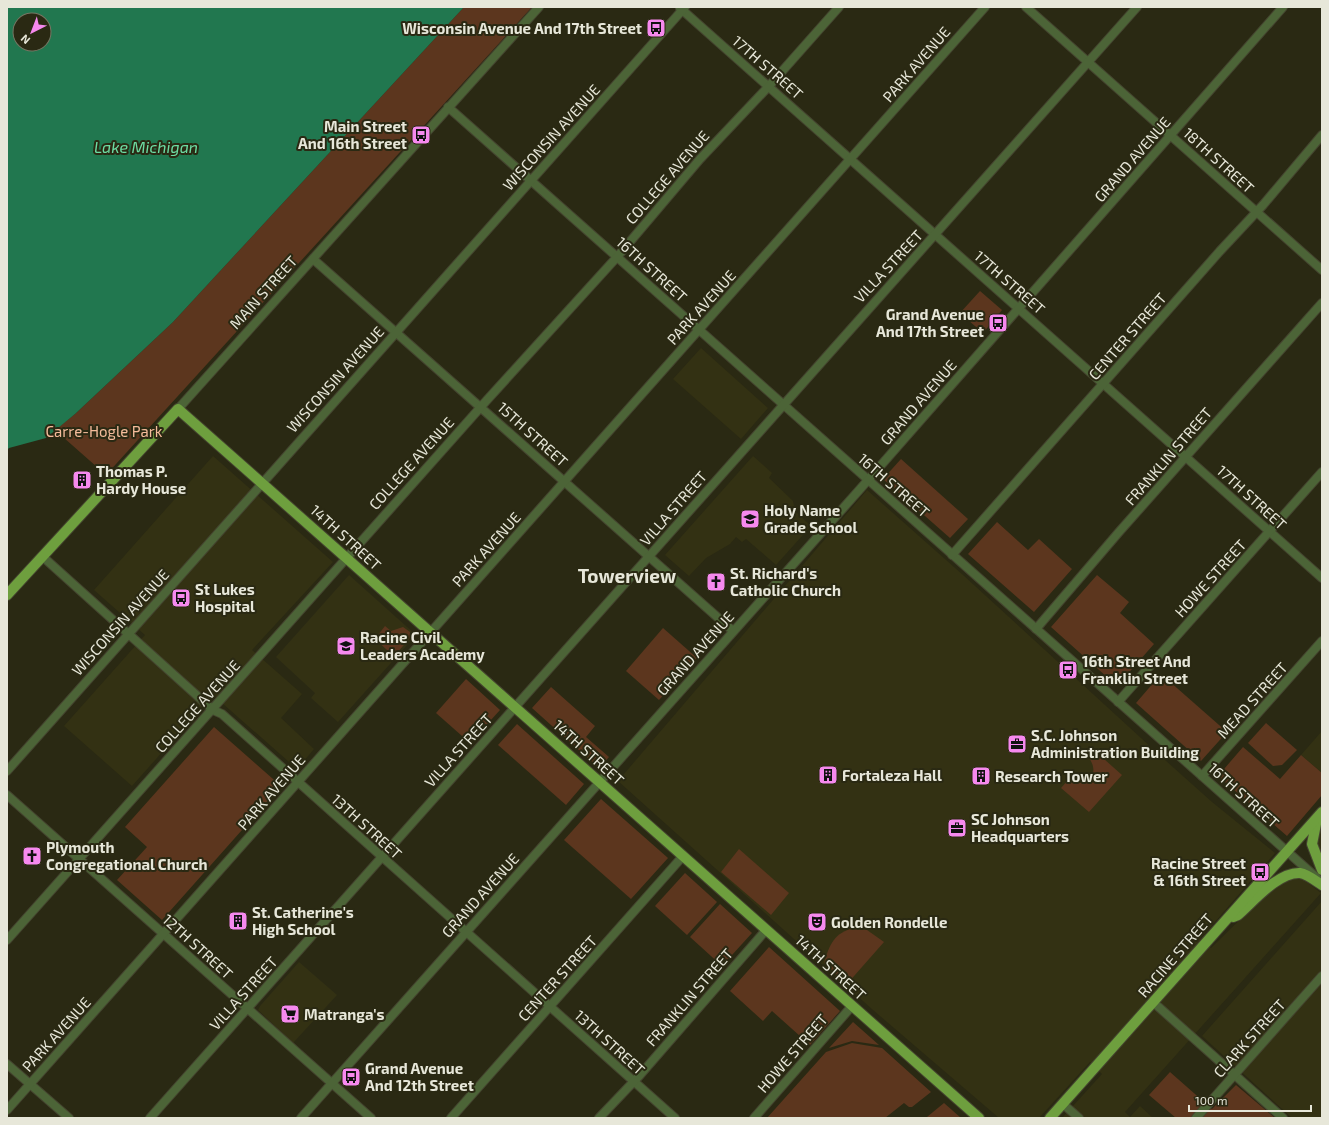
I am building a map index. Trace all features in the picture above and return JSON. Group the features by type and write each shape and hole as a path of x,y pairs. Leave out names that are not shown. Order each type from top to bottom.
{"main road":[{"name":"14TH STREET","path":"178,409 263,482 979,1118"},
{"name":"MAIN STREET","path":"7,595 178,409"},
{"name":"RACINE STREET","path":"1050,1118 1320,814"},
{"path":"1320,814 1312,844 1322,870"},
{"path":"1226,920 1238,915 1276,881 1286,875 1301,873 1322,884"}],"street":[{"name":"MAIN STREET","path":"178,409 539,7"},
{"name":"COLLEGE AVENUE","path":"7,940 213,710 481,406 617,257 700,159 769,86 839,7"},
{"name":"PARK AVENUE","path":"7,1110 985,7"},
{"name":"18TH STREET","path":"1026,7 1322,270"},
{"name":"VILLA STREET","path":"150,1118 1137,7"},
{"name":"GRAND AVENUE","path":"301,1118 868,480 1283,7"},
{"name":"17TH STREET","path":"682,8 935,236 1019,308 1322,578"},
{"name":"WISCONSIN AVENUE","path":"7,771 682,8"},
{"name":"16TH STREET","path":"448,108 1287,851 1322,884"},
{"name":"CENTER STREET","path":"952,555 1256,212 1322,135"},
{"name":"15TH STREET","path":"313,259 481,406 733,631"},
{"name":"FRANKLIN STREET","path":"1036,629 1322,303"},
{"name":"HOWE STREET","path":"1118,702 1322,472"},
{"name":"13TH STREET","path":"42,556 213,710 222,714 381,858 675,1118"},
{"name":"MEAD STREET","path":"1202,776 1322,641"},
{"name":"12TH STREET","path":"7,795 371,1118"},
{"name":"CENTER STREET","path":"451,1118 684,856"},
{"name":"FRANKLIN STREET","path":"599,1118 766,930"},
{"name":"CLARK STREET","path":"1196,1118 1322,976"},
{"path":"1153,1002 1283,1118"},
{"name":"HOWE STREET","path":"754,1118 852,1006"},
{"path":"7,1064 69,1118"},
{"path":"1063,1104 1079,1118"}],"shaded area":[{"path":"701,348 768,408 741,439 673,379"},
{"path":"213,456 333,562 252,650 302,694 281,718 314,749 297,769 213,695 132,786 64,726 145,635 94,590"},
{"name":"Holy Name Grade School","path":"753,456 772,473 769,478 793,501 795,511 811,526 776,565 746,539 742,542 736,537 730,544 706,558 689,576 665,555"},
{"name":"SC Johnson Headquarters","path":"867,490 963,575 1212,802 1275,853 1200,939 1211,948 1266,894 1292,876 1303,879 1321,893 1125,1112 1130,1117 1140,1106 1153,1118 1062,1118 1102,1074 1090,1062 1039,1118 999,1118 873,1010 618,781"},
{"name":"Racine Civil Leaders Academy","path":"349,575 416,635 338,722 311,698 315,693 276,657"},
{"path":"1322,731 1322,773 1301,755"},
{"path":"1322,828 1322,863 1316,850 1318,835"},
{"path":"1322,901 1322,1118 1292,1118 1202,1036"},
{"path":"299,962 337,995 293,1043 258,1010"}],"green space":[{"name":"Carre-Hogle Park","path":"464,7 532,7 106,475 55,430 75,414 173,322"},
{"path":"980,291 1002,310 983,333 960,313"},
{"path":"901,459 968,519 950,538 883,479"},
{"path":"997,522 1028,550 1039,539 1072,569 1034,612 968,554"},
{"path":"1097,575 1129,602 1120,613 1154,644 1117,686 1051,627"},
{"path":"385,626 391,631 403,627 410,632 410,638 396,654 396,658 377,641 378,635"},
{"path":"663,628 697,658 659,700 626,671"},
{"path":"1161,674 1227,732 1201,761 1136,703"},
{"path":"466,679 500,710 470,743 436,713"},
{"path":"551,687 595,726 586,737 609,757 599,768 532,708"},
{"path":"1266,723 1297,750 1282,765 1273,766 1248,743"},
{"path":"517,724 584,784 566,805 498,745"},
{"path":"214,727 281,786 162,920 117,880 147,847 125,827"},
{"path":"1243,747 1280,779 1301,755 1322,773 1322,795 1287,836 1218,776"},
{"path":"1095,751 1122,775 1089,812 1061,788 1070,778 1080,783 1085,782 1091,777 1093,774 1093,766 1089,758"},
{"path":"601,799 668,858 631,899 564,840"},
{"path":"739,849 789,893 771,915 721,872"},
{"path":"685,873 717,902 687,935 655,906"},
{"path":"720,904 752,933 722,966 690,937"},
{"path":"854,928 867,930 884,942 847,984 824,963 828,950 837,936"},
{"path":"769,947 840,1011 810,1045 772,1011 763,1021 730,991"},
{"path":"853,1022 879,1045 852,1041 829,1048"},
{"path":"852,1043 882,1048 931,1092 912,1107 909,1107 904,1103 885,1118 767,1118 826,1052"},
{"path":"1170,1072 1212,1109 1236,1085 1275,1118 1176,1118 1149,1095"},
{"path":"944,1103 961,1118 926,1118 927,1117"}],"water":[{"name":"Lake Michigan","path":"7,7 464,7 173,322 75,414 46,438 9,448 7,450"}],"place":[{"name":"Wisconsin Avenue And 17th Street","path":"656,28"},
{"name":"Main Street And 16th Street","path":"421,135"},
{"name":"Grand Avenue And 17th Street","path":"998,323"},
{"name":"Thomas P. Hardy House","path":"82,480"},
{"name":"Holy Name Grade School","path":"750,519"},
{"name":"St. Richard's Catholic Church","path":"716,582"},
{"name":"St Lukes Hospital","path":"181,598"},
{"name":"Racine Civil Leaders Academy","path":"346,646"},
{"name":"16th Street And Franklin Street","path":"1068,670"},
{"name":"S.C. Johnson Administration Building","path":"1017,744"},
{"name":"Fortaleza Hall","path":"828,775"},
{"name":"Research Tower","path":"981,776"},
{"name":"SC Johnson Headquarters","path":"957,828"},
{"name":"Plymouth Congregational Church","path":"32,856"},
{"name":"Racine Street & 16th Street","path":"1260,872"},
{"name":"St. Catherine's High School","path":"238,921"},
{"name":"Golden Rondelle","path":"817,922"},
{"name":"Matranga's","path":"290,1014"},
{"name":"Grand Avenue And 12th Street","path":"351,1077"}],"district":[{"name":"Towerview","path":"627,575"}]}
